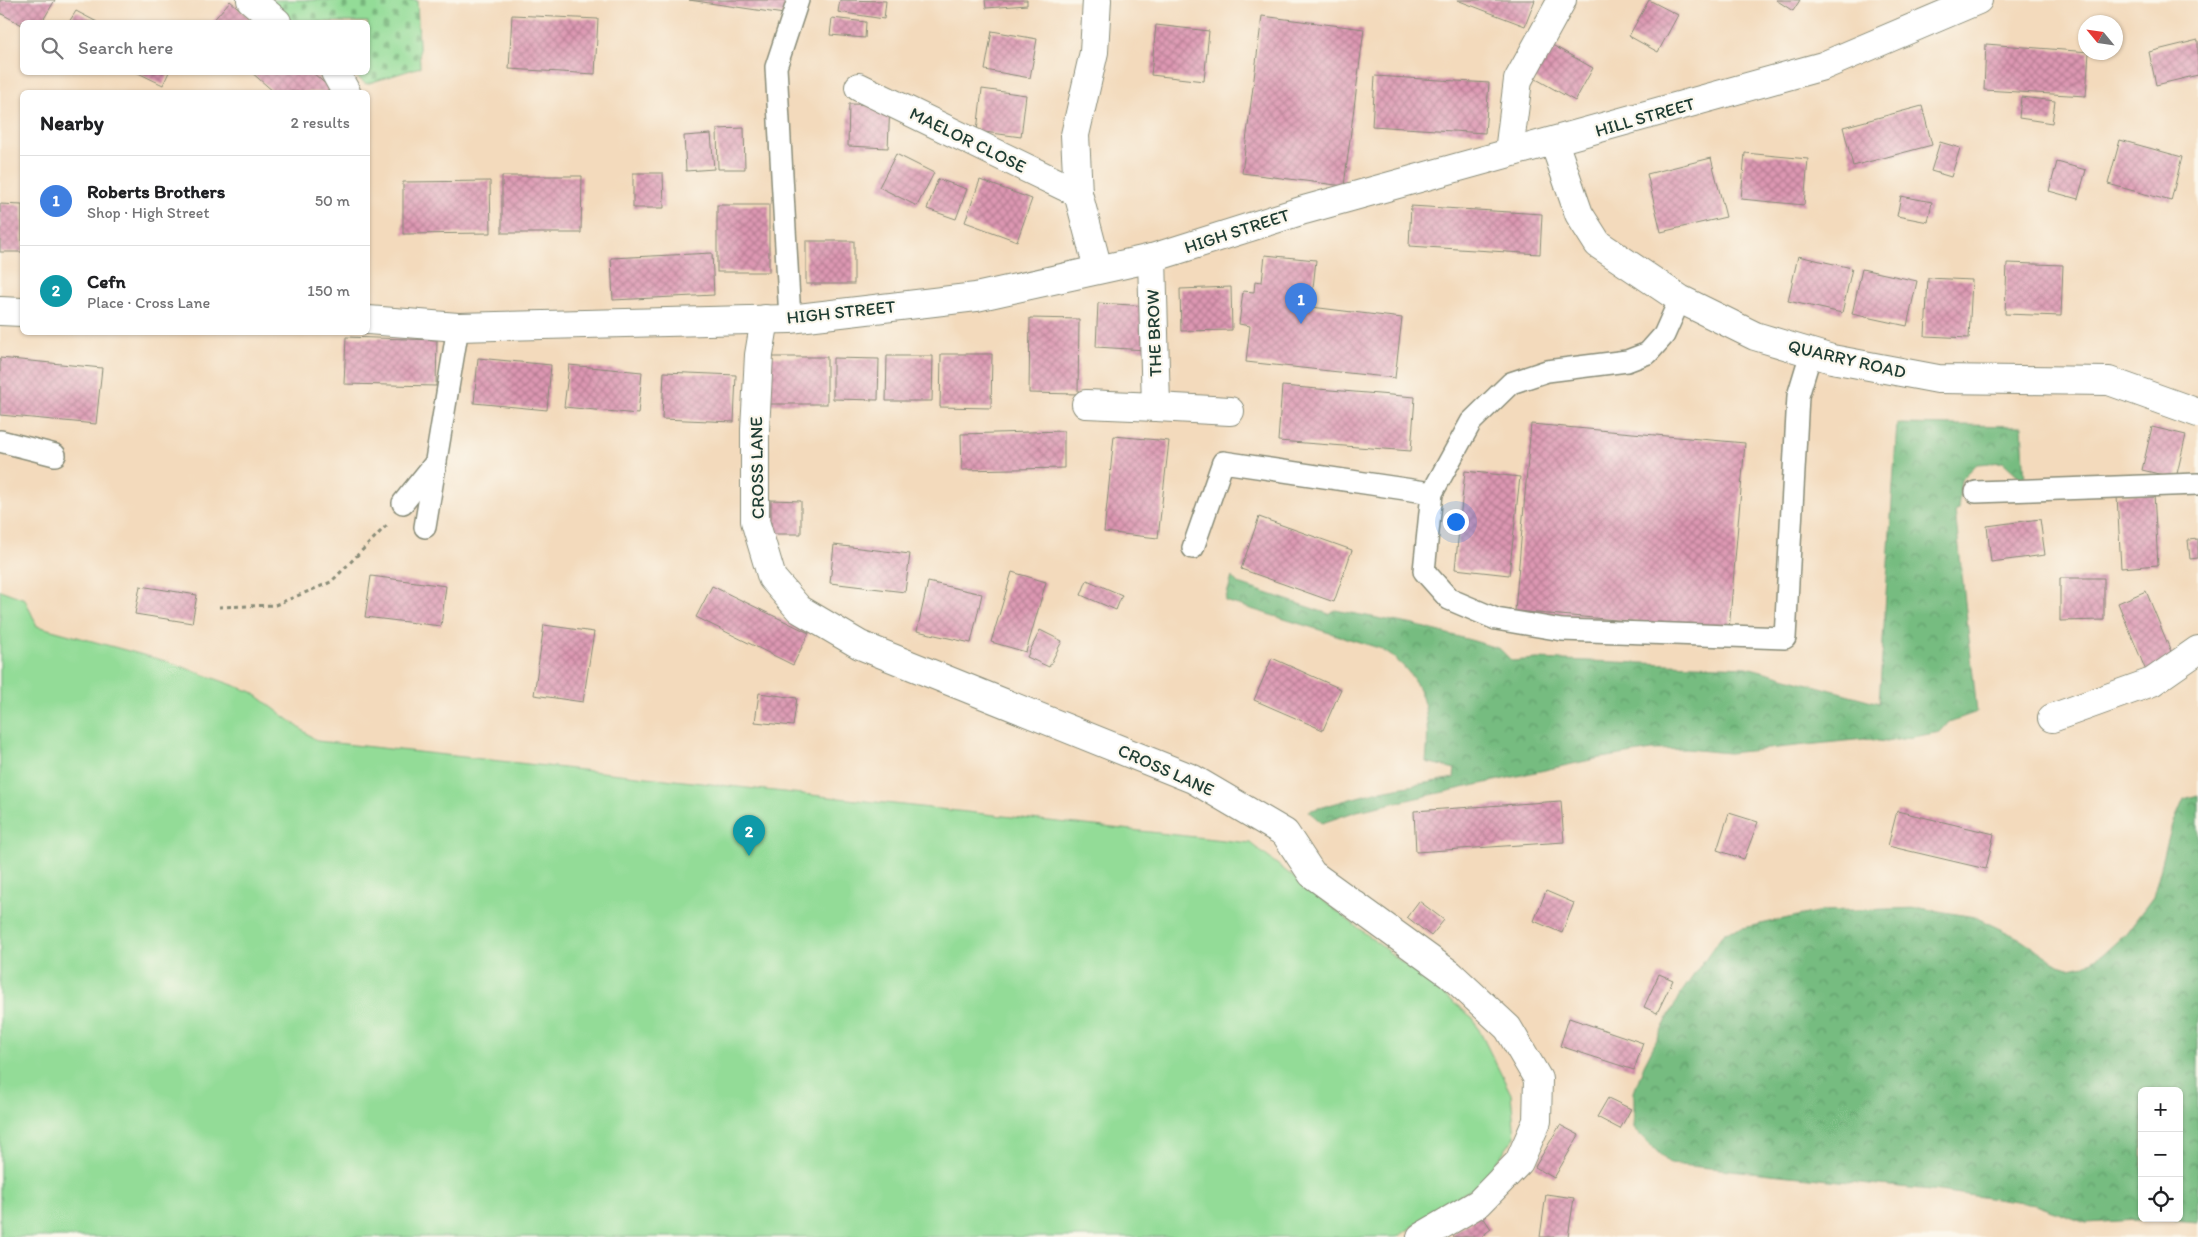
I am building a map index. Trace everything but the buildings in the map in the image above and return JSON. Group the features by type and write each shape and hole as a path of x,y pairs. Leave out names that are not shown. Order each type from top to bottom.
{"street":[{"path":"251,0 275,20"},
{"path":"1097,0 1094,52 1076,135 1078,193 1098,269"},
{"path":"1508,152 1518,80 1562,0"},
{"name":"HILL STREET","path":"1304,210 1823,66 1978,0"},
{"path":"337,75 345,90"},
{"name":"MAELOR CLOSE","path":"859,87 1078,193"},
{"name":"QUARRY ROAD","path":"1554,142 1579,214 1598,244 1680,299 1756,336 1832,359 1938,379 2109,381 2198,413"},
{"name":"HIGH STREET","path":"370,320 458,327 778,319 976,297 1152,258 1304,210"},
{"name":"THE BROW","path":"1152,258 1156,407"},
{"path":"0,311 20,312"},
{"name":"CROSS LANE","path":"778,319 759,355 755,430 755,520 772,578 799,609 860,645 1193,779 1238,804 1285,834 1312,874 1450,974 1508,1028 1538,1079 1537,1121 1519,1162 1479,1203 1421,1237"},
{"path":"1086,404 1230,411"},
{"path":"2052,718 2152,682 2198,650"}],"lane":[{"path":"778,319 776,67 798,0"},
{"path":"1680,299 1664,335 1648,353 1627,361 1547,370 1512,383 1471,422 1432,493 1424,571 1448,598 1496,619 1562,630 1785,638 1798,396 1811,353"},
{"path":"425,527 458,327"},
{"path":"0,441 56,455"},
{"path":"403,503 437,461"},
{"path":"1193,548 1223,462 1432,493"},
{"path":"1976,492 2198,484"}],"path":[{"path":"219,608 274,605 331,582 380,533 403,503"}],"green space":[{"path":"266,0 417,0 420,67 366,84 355,75 370,75 370,20 290,20"},
{"path":"1897,424 2022,426 2025,482 2003,462 1977,464 1961,480 1958,510 1955,511 1977,712 1949,722 1940,732 1886,742 1864,739 1729,753 1686,749 1652,750 1595,759 1357,811 1322,823 1308,811 1375,792 1454,778 1455,769 1426,762 1427,727 1422,696 1415,682 1394,658 1379,648 1225,601 1232,577 1239,584 1329,614 1335,610 1414,625 1474,641 1500,649 1512,661 1537,659 1747,667 1879,703"},
{"path":"0,590 25,599 37,626 169,662 252,692 317,741 1250,843 1473,1018 1511,1094 1515,1137 1480,1183 1397,1237 0,1237"},
{"path":"2198,795 2198,1222 2183,1221 2183,1087 2138,1087 2138,1220 2086,1223 2036,1205 1940,1191 1670,1164 1634,1129 1634,1092 1644,1065 1679,996 1724,932 1821,911 1920,908 1975,917 2021,939 2059,965 2069,968 2085,965 2103,954 2126,933 2153,897 2171,829 2184,799"}],"place":[{"name":"Roberts Brothers","path":"1301,324"},
{"name":"Cefn","path":"749,856"}]}
